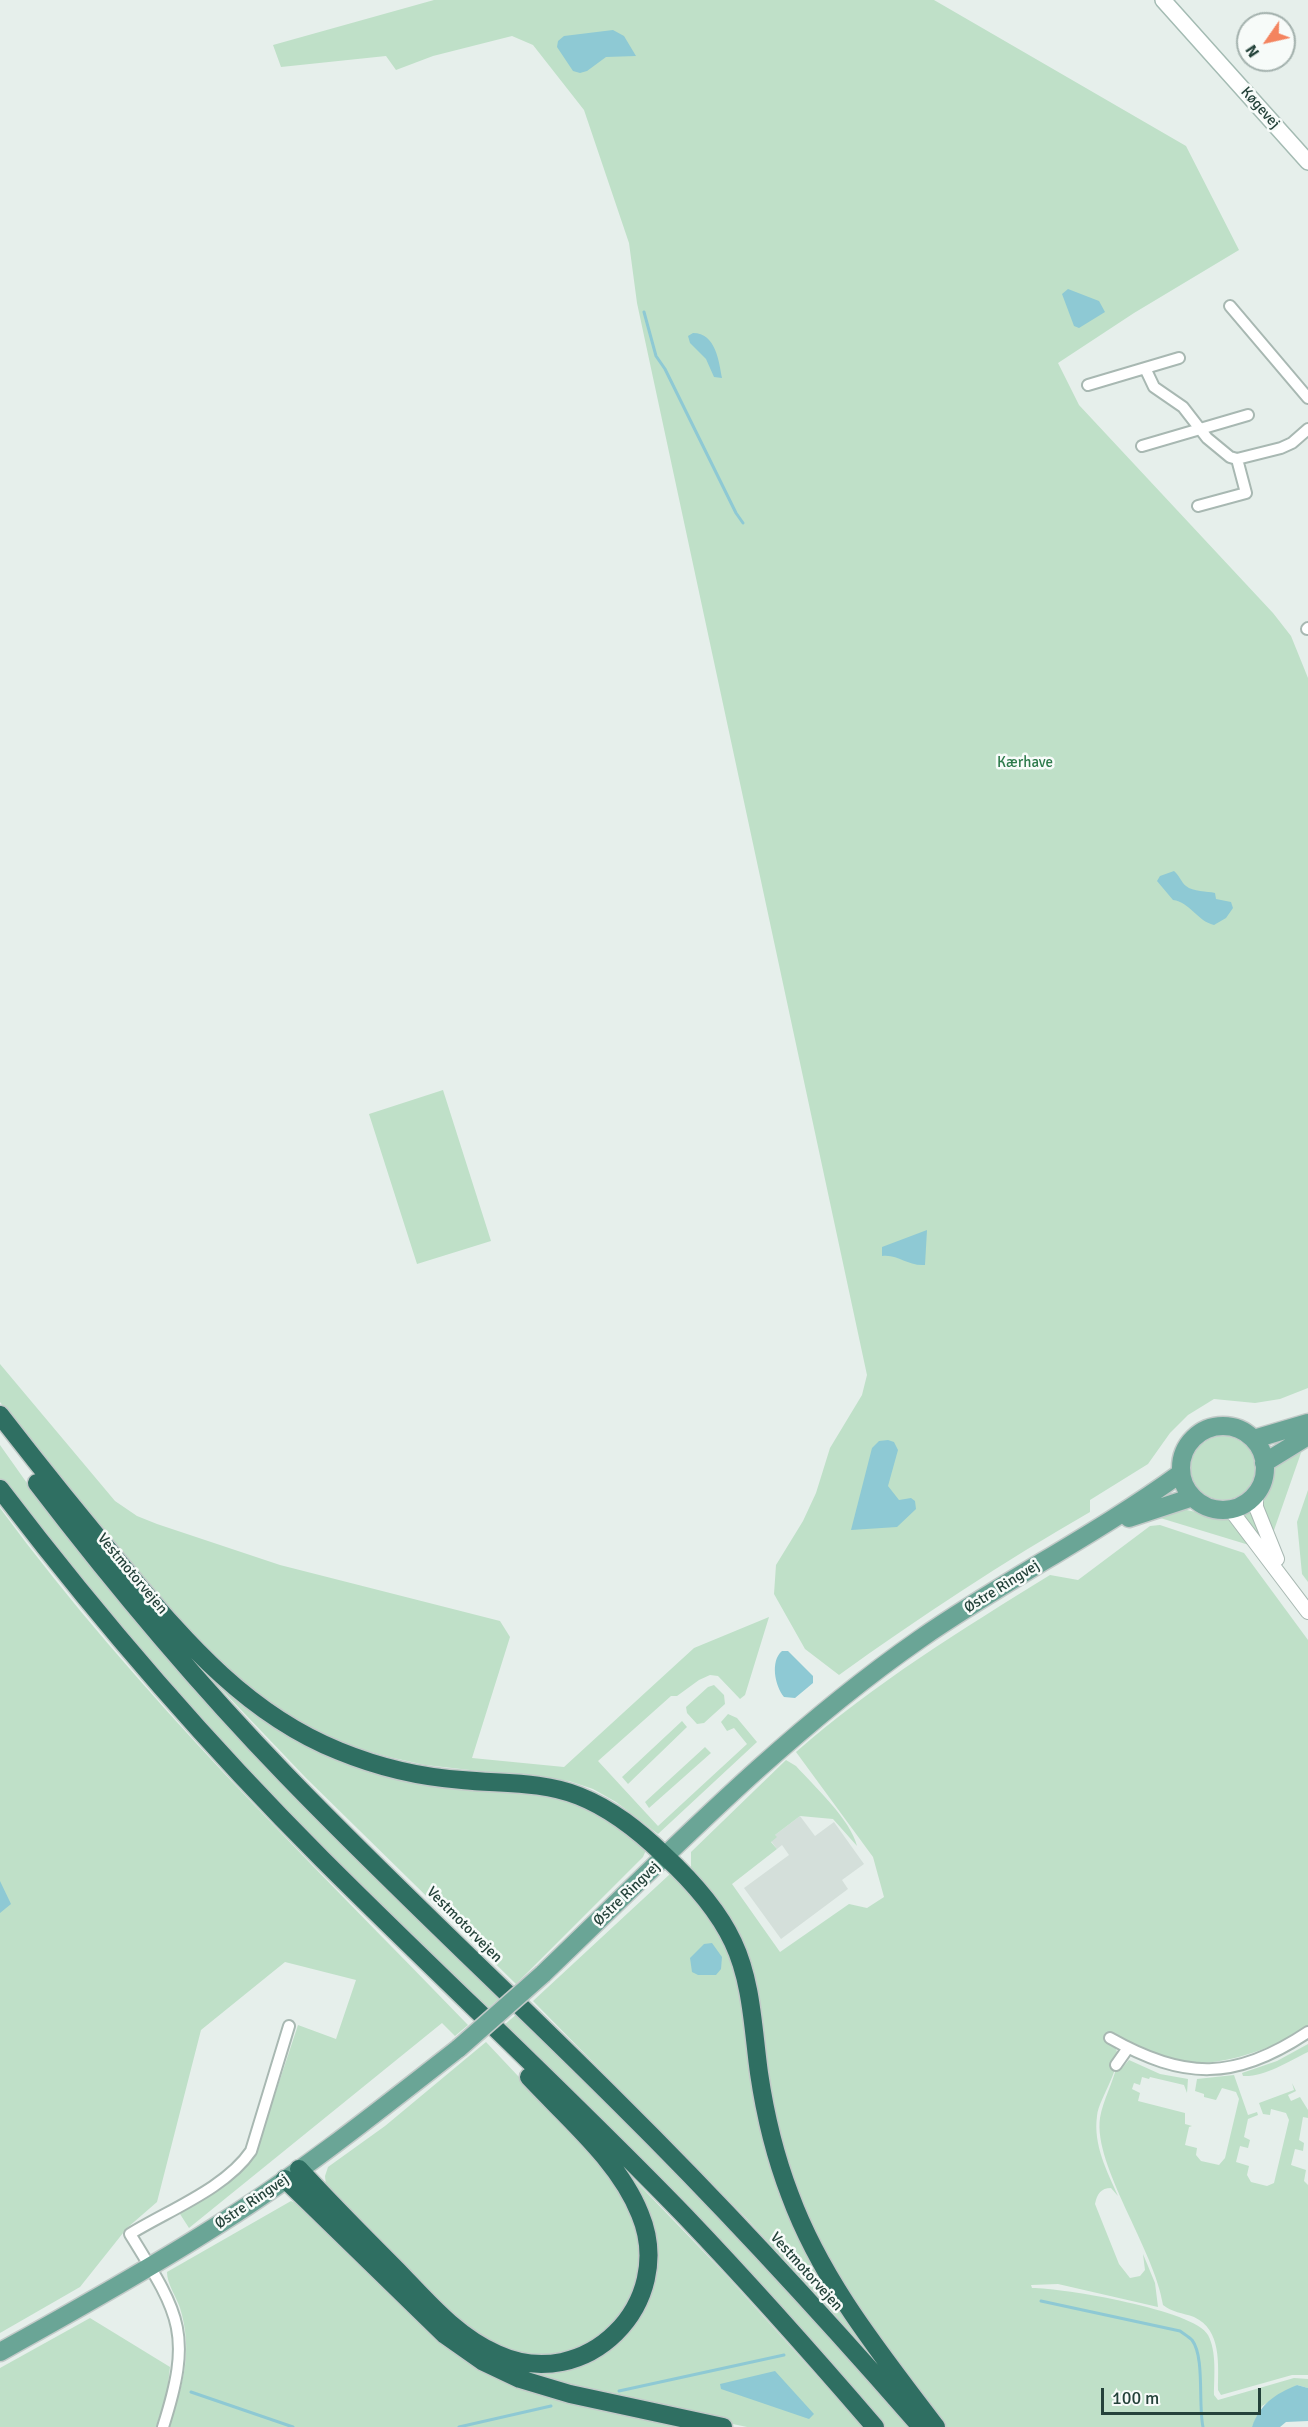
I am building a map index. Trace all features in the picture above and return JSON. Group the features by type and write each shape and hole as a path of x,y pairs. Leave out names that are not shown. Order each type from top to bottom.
{"highway":[{"path":"0,1415 82,1519 188,1643 230,1684 270,1714 308,1737 374,1764 423,1776 527,1784 576,1794 621,1818 666,1856 711,1908 737,1951 748,1990 759,2074 771,2132 781,2170 806,2232 855,2317 936,2427"},
{"name":"Vestmotorvejen","path":"0,1435 94,1558 181,1660 286,1775 724,2210 921,2427"},
{"path":"0,1489 114,1633 209,1741 321,1858 685,2216 875,2427"},
{"path":"292,2174 440,2315 473,2341 499,2355 521,2361 544,2363 577,2357 609,2340 624,2325 641,2296 648,2268 648,2239 641,2215 628,2190 597,2150 393,1927"},
{"path":"292,2174 445,2335 482,2361 520,2379 554,2389 723,2427"}],"main road":[{"name":"Køgevej","path":"1163,0 1308,162"},
{"path":"1254,1439 1308,1423"},
{"path":"1227,1426 1237,1428 1254,1439 1264,1463 1264,1476 1256,1494 1244,1504 1230,1509 1209,1508 1193,1497 1185,1486 1181,1473 1185,1450 1194,1437 1207,1429 1227,1426"},
{"path":"1264,1463 1308,1436"},
{"name":"Østre Ringvej","path":"0,2352 150,2267 292,2174 459,2048 543,1974 794,1736 920,1639 1012,1579 1106,1526 1181,1473"},
{"name":"Østre Ringvej","path":"1106,1526 1193,1497"}],"street":[{"path":"1230,306 1308,398"},
{"path":"1088,385 1179,358"},
{"path":"1145,368 1154,387 1183,407 1221,451 1237,459 1281,448 1292,443 1308,429"},
{"path":"1142,446 1248,415"},
{"path":"1198,506 1246,492 1237,459"},
{"path":"1256,1494 1256,1507 1284,1578"},
{"path":"1230,1509 1308,1612"},
{"path":"163,2427 178,2375 179,2339 170,2303 130,2234 226,2178 241,2165 251,2151 289,2026"},
{"path":"1110,2038 1160,2063 1179,2068 1207,2070 1260,2057 1308,2032"},
{"path":"1116,2065 1128,2048"}],"shaded area":[{"path":"800,1816 815,1836 834,1822 864,1864 842,1880 848,1889 781,1939 744,1888 789,1855 782,1845 777,1849 771,1841 775,1835"}],"green space":[{"name":"Kærhave","path":"434,0 934,0 1186,146 1239,250 1134,313 1058,363 1079,405 1273,613 1291,636 1308,678 1308,1388 1280,1399 1255,1403 1214,1399 1188,1415 1170,1433 1148,1464 1090,1500 1090,1512 963,1590 839,1675 805,1649 774,1594 776,1565 803,1521 816,1493 830,1448 862,1395 867,1375 637,303 629,243 584,110 533,45 512,36 433,56 396,70 386,56 281,67 273,45"},
{"path":"443,1090 491,1241 417,1264 369,1114"},
{"path":"0,1364 115,1501 137,1516 280,1565 500,1621 510,1637 472,1758 564,1767 694,1648 769,1617 745,1695 740,1699 718,1676 710,1675 677,1696 671,1696 598,1761 658,1826 747,1744 734,1728 727,1731 721,1722 728,1714 737,1718 757,1742 658,1834 616,1802 593,1789 569,1781 425,1765 349,1746 281,1712 203,1648 48,1466 0,1402"},
{"path":"1223,1436 1241,1442 1249,1450 1255,1468 1249,1486 1241,1494 1223,1500 1205,1494 1197,1486 1191,1468 1197,1450 1205,1442"},
{"path":"0,1445 34,1493 501,1997 487,2009 327,1853 206,1726 124,1632 19,1505 0,1479"},
{"path":"1302,1450 1273,1533 1262,1512 1263,1498 1272,1469 1275,1464"},
{"path":"1308,1490 1308,1582 1302,1574 1297,1522"},
{"path":"0,1508 53,1577 166,1710 286,1838 468,2025 455,2036 442,2023 189,2228 180,2214 254,2158 298,2025 336,2039 356,1980 285,1962 201,2030 157,2202 127,2228 80,2287 0,2333"},
{"path":"1252,1508 1264,1537 1259,1540 1242,1514"},
{"path":"1182,1509 1233,1520 1249,1545 1157,1517"},
{"path":"1160,1525 1244,1553 1308,1640 1308,2027 1281,2042 1250,2054 1203,2063 1171,2060 1115,2046 1117,2062 1099,2108 1096,2127 1102,2158 1118,2196 1111,2188 1102,2190 1095,2204 1119,2264 1130,2278 1140,2276 1145,2270 1143,2254 1155,2283 1158,2307 1058,2284 1031,2285 1032,2288 1127,2302 1179,2317 1198,2326 1208,2335 1213,2349 1214,2395 1218,2400 1294,2378 1308,2379 1308,2388 1297,2385 1262,2406 1252,2427 946,2427 854,2300 816,2234 800,2198 781,2145 774,2114 753,1968 746,1948 733,1926 694,1877 691,1868 691,1852 786,1760 796,1766 831,1804 847,1825 857,1846 833,1819 800,1816 775,1835 777,1837 771,1842 777,1849 732,1884 780,1952 849,1904 867,1908 884,1897 873,1857 796,1752 888,1680 951,1637 1050,1575 1078,1580 1150,1526"},
{"path":"205,1666 303,1740 525,1788 597,1808 646,1850 643,1857 516,1984 306,1778 202,1669"},
{"path":"714,1685 724,1695 725,1704 704,1723 697,1724 687,1713 686,1707 708,1687"},
{"path":"682,1721 687,1727 628,1784 622,1777"},
{"path":"705,1747 711,1753 649,1808 645,1802"},
{"path":"670,1874 710,1915 737,1969 772,2161 878,2362 747,2219 533,2001"},
{"path":"518,2013 732,2228 911,2427 885,2427 837,2371 503,2026"},
{"path":"486,2042 611,2177 631,2210 639,2236 638,2276 629,2301 618,2318 593,2340 581,2347 557,2355 533,2356 510,2350 468,2326 414,2277 326,2186 325,2176 328,2167 385,2126"},
{"path":"1308,2044 1308,2052 1284,2064 1259,2074 1243,2076 1242,2073 1277,2061"},
{"path":"1129,2060 1160,2074 1188,2079 1187,2093 1184,2085 1150,2077 1149,2079 1142,2077 1140,2085 1134,2083 1132,2089 1140,2093 1138,2101 1185,2113 1185,2124 1192,2126 1189,2127 1185,2145 1197,2148 1196,2155 1201,2161 1219,2165 1225,2158 1239,2099 1236,2092 1222,2088 1216,2100 1204,2097 1204,2094 1195,2091 1197,2079 1234,2075 1248,2115 1257,2112 1258,2115 1248,2119 1244,2137 1250,2140 1248,2148 1240,2146 1236,2162 1249,2166 1247,2175 1251,2182 1267,2186 1274,2183 1289,2120 1286,2113 1271,2109 1270,2115 1263,2114 1259,2103 1294,2090 1292,2083 1296,2091 1288,2095 1291,2101 1300,2097 1308,2110 1308,2118 1303,2117 1299,2140 1304,2143 1303,2151 1295,2149 1291,2165 1306,2170 1304,2181 1308,2185 1308,2375 1292,2375 1221,2395 1218,2390 1218,2359 1210,2330 1194,2317 1173,2311 1163,2305 1149,2259 1115,2184 1100,2138 1101,2111 1117,2065 1122,2068"},
{"path":"597,2141 726,2275 863,2427 747,2427 605,2397 526,2377 444,2324 516,2365 610,2344 654,2254"},
{"path":"291,2201 300,2205 426,2330 471,2364 503,2382 539,2394 691,2427 167,2427 182,2383 186,2339 180,2308 168,2281 167,2272"},
{"path":"90,2318 170,2367 167,2393 156,2427 0,2427 0,2368"}],"water":[{"path":"613,30 624,36 636,56 606,57 587,71 580,73 573,71 557,47 558,41 564,36"},
{"path":"1068,289 1099,301 1105,312 1079,328 1074,326 1062,294"},
{"path":"693,333 701,334 711,343 718,357 722,378 714,377 706,359 690,343 688,336"},
{"path":"1174,871 1189,888 1215,893 1216,899 1231,902 1233,908 1226,918 1214,925 1208,923 1184,904 1173,900 1157,881 1160,876"},
{"path":"927,1230 925,1265 882,1256 882,1247"},
{"path":"879,1441 894,1442 898,1450 888,1486 899,1500 911,1498 915,1501 916,1509 897,1527 851,1530 872,1448"},
{"path":"782,1651 788,1651 813,1676 813,1683 795,1698 784,1697 776,1680 776,1661"},
{"path":"0,1881 11,1904 0,1913"},
{"path":"712,1943 722,1957 721,1969 716,1975 698,1975 692,1972 690,1958 704,1944"},
{"path":"775,2371 814,2414 809,2419 721,2389 720,2384"},
{"path":"1297,2385 1308,2388 1308,2421 1286,2422 1280,2427 1252,2427 1259,2412 1269,2401"}],"waterway":[{"path":"644,312 656,356 665,369 743,523"},
{"path":"1041,2301 1180,2331 1192,2340 1200,2369 1203,2427"},
{"path":"619,2391 784,2355"},
{"path":"191,2392 293,2427"},
{"path":"459,2427 551,2406"}]}
